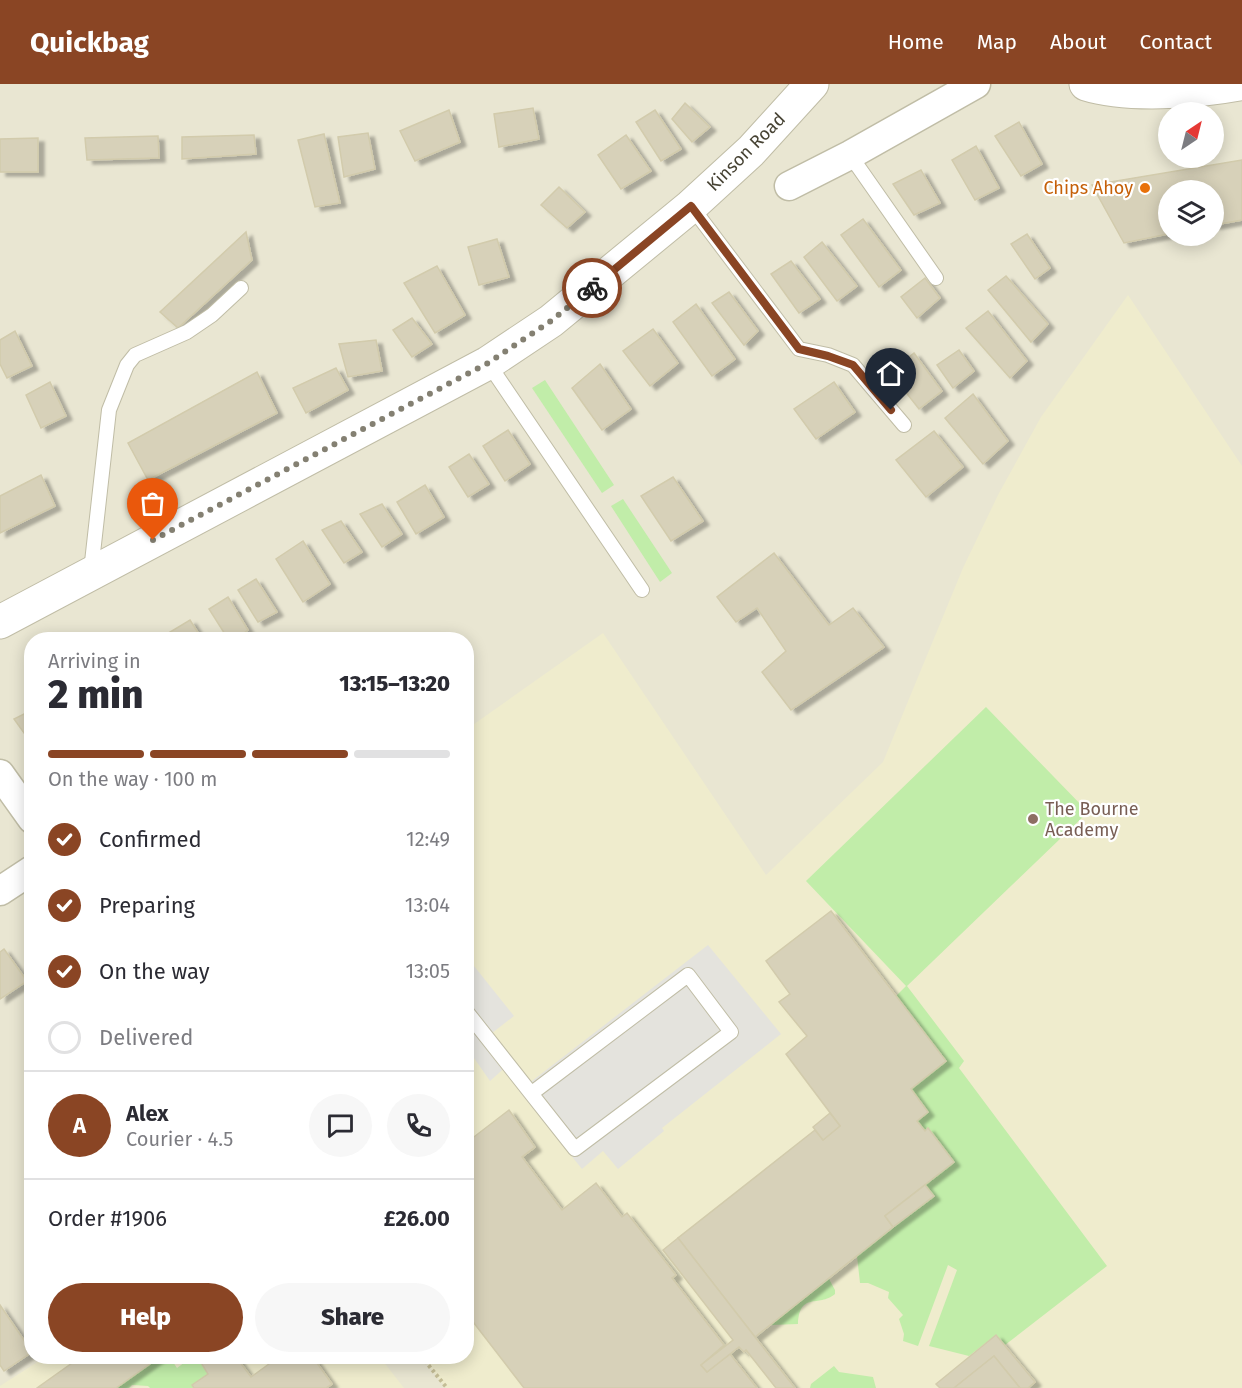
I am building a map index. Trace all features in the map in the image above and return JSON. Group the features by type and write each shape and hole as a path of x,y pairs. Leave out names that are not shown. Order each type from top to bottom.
{"street":[{"name":"Kinson Road","path":"0,622 488,363 551,321 691,206 752,151 812,84"},
{"path":"789,186 850,155 976,84"},
{"path":"1086,84 1099,88 1142,91 1239,84"},
{"path":"0,774 24,808"},
{"path":"0,891 24,875"}],"lane":[{"path":"850,155 936,279"},
{"path":"691,206 799,349 853,365 904,425"},
{"path":"91,574 109,410 127,365 135,355 188,332 212,315 241,288"},
{"path":"488,363 642,590"},
{"path":"474,1021 575,1149 731,1032 688,975 532,1094"}],"path":[{"path":"428,1364 447,1388"}],"shaded area":[{"path":"0,84 1242,84 1242,1388 0,1388"},
{"name":"The Bourne Academy","path":"1128,295 1242,466 1242,1388 446,1388 427,1364 474,1364 474,724 603,633 766,875 883,762 963,568 998,495 1041,417"},
{"path":"708,945 781,1034 662,1128 664,1131 618,1169 603,1151 582,1169 519,1091"},
{"path":"474,966 514,1016 487,1037 509,1064 490,1081 474,1058"},
{"path":"34,1364 385,1364 404,1388 0,1388"}],"green space":[{"path":"545,380 614,485 602,493 532,388"},
{"path":"623,499 672,573 660,582 611,506"},
{"path":"986,707 1088,812 907,986 964,1061 959,1068 1107,1266 1005,1345 996,1335 969,1356 929,1346 957,1270 948,1265 918,1346 903,1341 904,1334 899,1319 903,1315 888,1298 889,1292 868,1283 860,1283 857,1256 934,1196 925,1185 953,1162 917,1121 911,1089 946,1061 896,996 906,986 806,881"},
{"path":"829,1279 835,1294 802,1307 798,1324 771,1325"},
{"path":"150,1364 174,1364 177,1368 182,1364 202,1364 208,1374 193,1385 194,1388 150,1388 132,1385 129,1388 116,1388"},
{"path":"834,1366 839,1372 873,1377 876,1388 810,1388 811,1384"}],"building":[{"path":"685,103 710,127 692,142 672,119"},
{"path":"533,108 539,139 499,147 494,114"},
{"path":"449,110 460,142 415,161 400,131"},
{"path":"655,110 681,149 661,161 636,122"},
{"path":"1019,122 1042,164 1021,176 995,136"},
{"path":"368,133 375,169 344,177 338,137"},
{"path":"324,134 340,203 315,207 298,140"},
{"path":"254,135 256,154 182,159 182,137"},
{"path":"626,135 651,171 621,189 598,155"},
{"path":"158,136 159,158 87,160 85,138"},
{"path":"38,138 38,172 0,172 0,139"},
{"path":"976,146 999,188 975,200 952,160"},
{"path":"1242,160 1242,220 1224,223 1224,180 1158,180 1158,236 1124,243 1092,185 1194,168 1224,168 1224,163"},
{"path":"921,170 940,203 914,215 893,184"},
{"path":"559,187 585,212 567,228 541,205"},
{"path":"863,219 901,270 879,287 841,235"},
{"path":"246,232 252,260 178,328 160,312"},
{"path":"1027,234 1050,268 1035,279 1011,244"},
{"path":"497,239 509,277 479,285 468,247"},
{"path":"822,242 857,286 837,301 804,257"},
{"path":"791,261 820,299 799,313 771,274"},
{"path":"437,266 465,315 435,333 404,283"},
{"path":"1006,276 1048,324 1031,342 988,290"},
{"path":"925,278 940,298 917,318 901,297"},
{"path":"729,292 758,331 744,345 712,303"},
{"path":"696,304 735,359 712,376 673,322"},
{"path":"988,311 1027,361 1010,378 966,328"},
{"path":"412,318 432,344 412,357 393,330"},
{"path":"653,329 678,363 650,386 623,351"},
{"path":"15,331 32,366 7,378 0,364 0,340"},
{"path":"376,340 382,371 348,377 339,344"},
{"path":"959,350 974,371 953,388 937,365"},
{"path":"914,353 942,391 919,409 890,372"},
{"path":"600,364 631,409 602,430 572,388"},
{"path":"336,368 348,390 306,413 293,388"},
{"path":"257,372 277,413 148,480 128,443"},
{"path":"50,382 66,416 41,428 26,395"},
{"path":"834,382 855,412 816,439 794,409"},
{"path":"973,394 1008,441 983,464 945,418"},
{"path":"508,430 530,464 505,481 483,446"},
{"path":"934,431 963,467 926,497 896,460"},
{"path":"469,454 489,484 468,497 449,467"},
{"path":"41,475 55,506 0,533 0,496"},
{"path":"673,477 703,521 671,541 641,496"},
{"path":"425,485 444,517 416,534 397,502"},
{"path":"382,504 402,534 382,547 360,514"},
{"path":"341,521 362,552 344,563 322,530"},
{"path":"303,541 330,584 303,602 276,559"},
{"path":"774,553 829,625 853,608 884,647 791,710 762,672 786,651 757,608 736,622 717,597"},
{"path":"256,579 277,612 258,622 238,590"},
{"path":"228,597 248,630 224,632 209,609"},
{"path":"190,620 198,632 170,632"},
{"path":"24,714 24,733 14,719"},
{"path":"831,911 946,1061 911,1089 928,1112 917,1121 925,1131 928,1128 954,1162 885,1216 893,1227 755,1337 678,1238 815,1130 823,1140 840,1126 786,1054 807,1036 779,1002 790,994 766,961"},
{"path":"4,949 24,977 24,983 0,999 0,952"},
{"path":"509,1110 535,1147 522,1157 562,1210 596,1183 622,1217 627,1213 676,1275 672,1278 724,1345 701,1365 707,1372 730,1354 757,1388 524,1388 474,1323 474,1137"},
{"path":"830,1113 840,1126 823,1140 813,1127"},
{"path":"925,1185 934,1196 893,1227 885,1216"},
{"path":"678,1238 795,1388 776,1388 746,1350 744,1352 739,1347 707,1372 701,1365 733,1340 663,1250"},
{"path":"0,1305 24,1340 24,1357 4,1371 0,1365"},
{"path":"996,1335 1035,1382 1028,1388 1020,1388 994,1356 954,1388 940,1388 936,1384"},
{"path":"994,1356 1020,1388 954,1388"},
{"path":"71,1364 150,1364 116,1388 37,1388"},
{"path":"202,1364 241,1364 251,1377 269,1364 318,1364 332,1384 326,1388 194,1388 192,1385 208,1374"}],"way so far":[{"path":"153,540 488,363 551,321 592,288"}],"place":[{"name":"Chips Ahoy","path":"1145,188"},
{"name":"The Bourne Academy","path":"1033,819"}],"route":[{"path":"592,288 691,206 799,349 853,365 891,410"}]}
